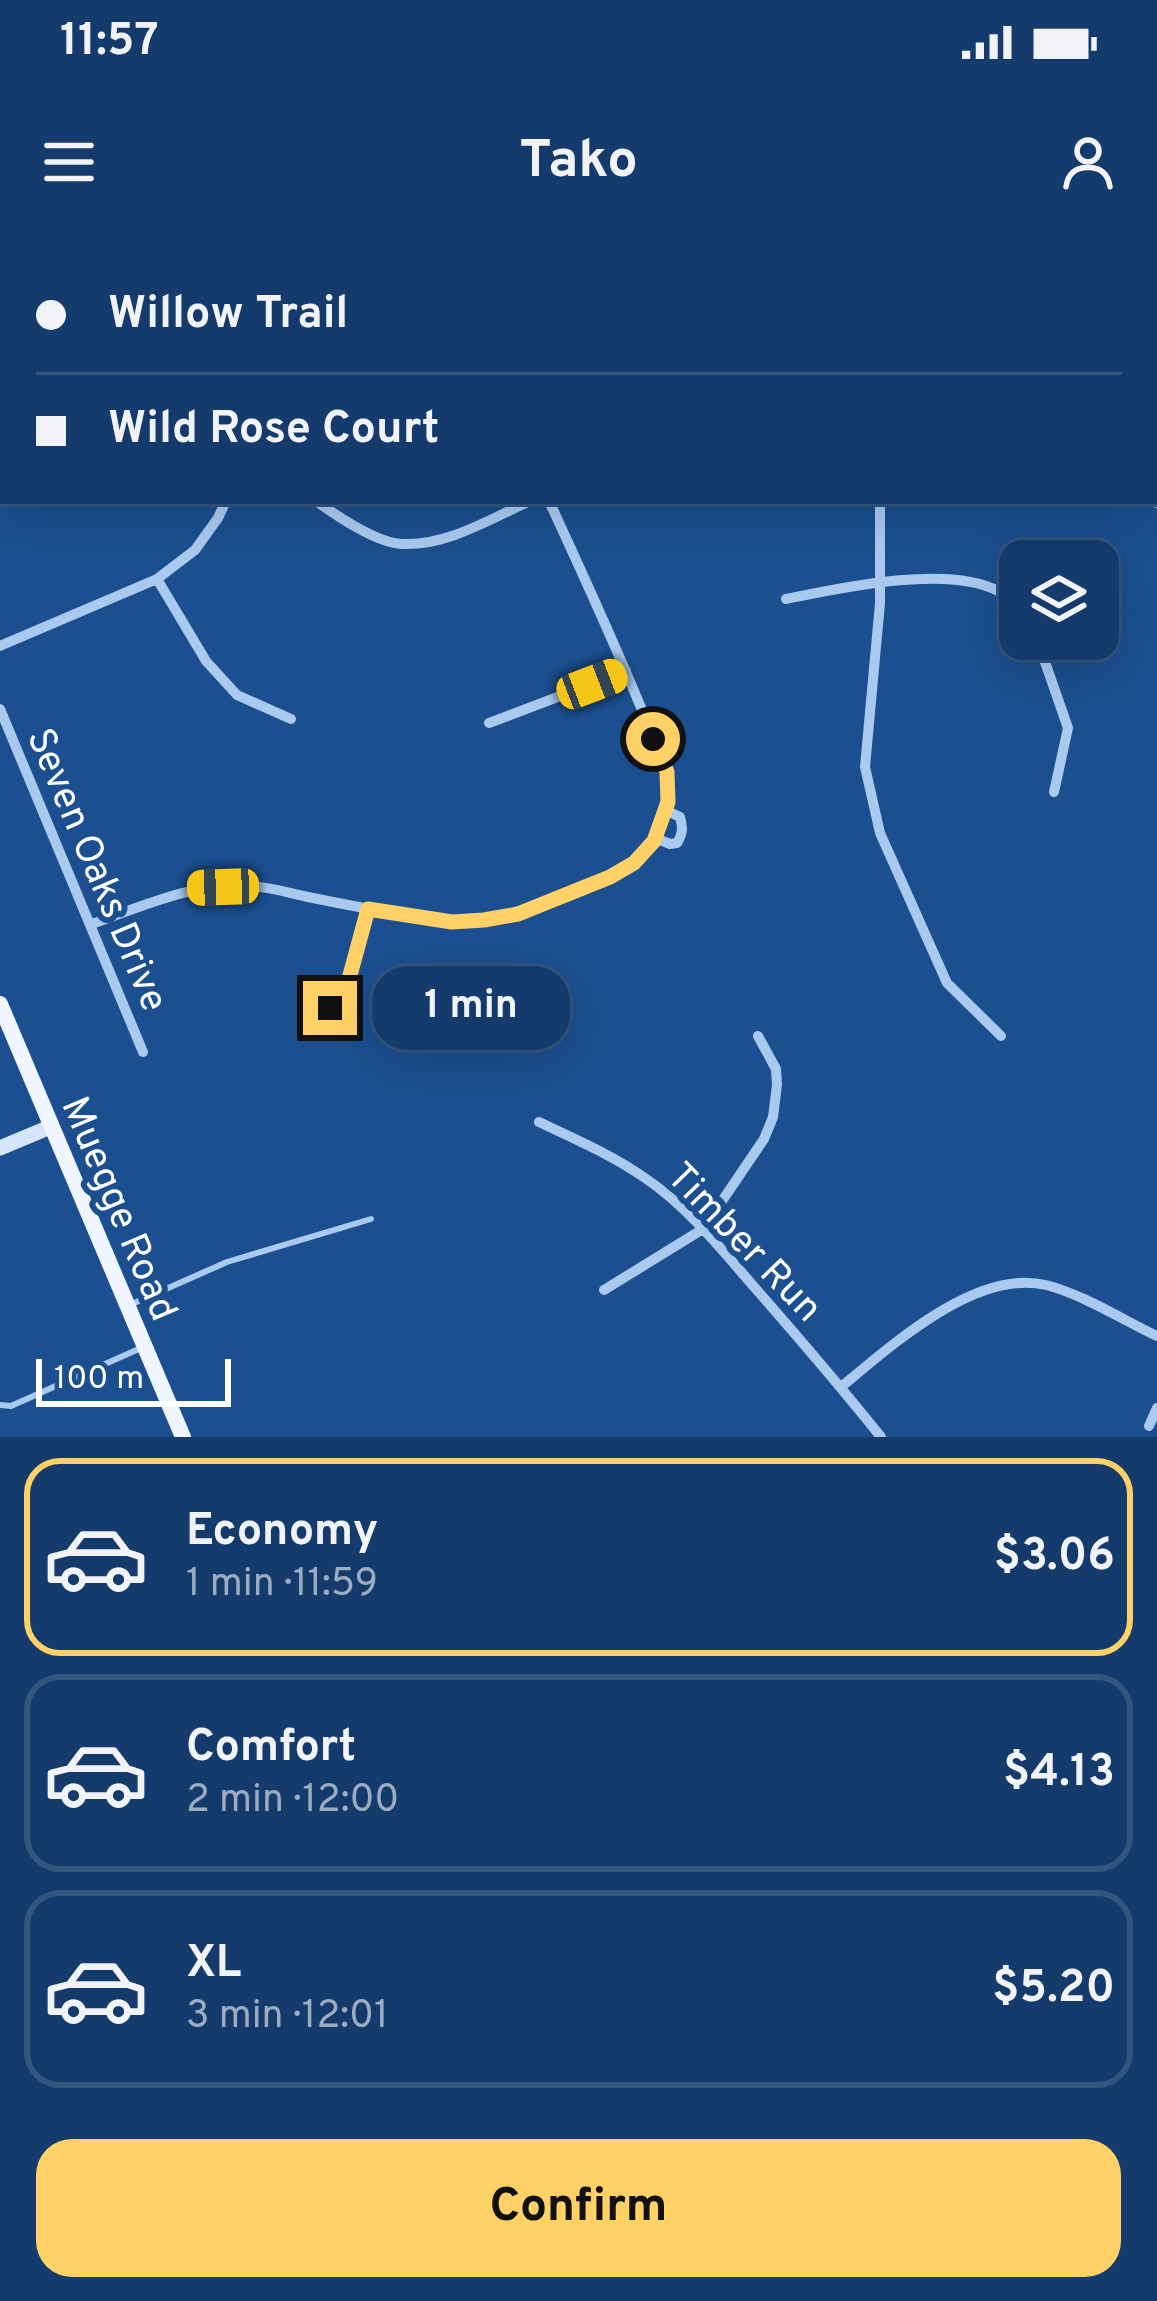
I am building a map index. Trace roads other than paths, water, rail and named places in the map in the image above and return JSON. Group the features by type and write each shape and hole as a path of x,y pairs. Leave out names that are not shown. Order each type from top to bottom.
{"main road":[{"name":"Muegge Road","path":"0,1004 183,1437"}],"street":[{"path":"0,646 158,579 195,550 225,504"},
{"path":"320,504 347,524 399,544 449,537 523,504"},
{"path":"92,924 196,888 251,886 452,922 484,920 518,914 634,863 655,838 665,810 667,772 550,504"},
{"path":"880,504 881,580 866,767 880,833 947,983 1001,1036"},
{"path":"158,579 206,661 237,694 291,719"},
{"path":"786,599 881,580 948,580 999,592"},
{"path":"1044,660 1068,728 1054,792"},
{"path":"489,723 626,671"},
{"name":"Seven Oaks Drive","path":"0,710 143,1052"},
{"path":"655,838 670,844 682,837 680,817 665,810"},
{"path":"330,1008 346,990 368,909"},
{"path":"604,1290 703,1229 764,1139 777,1099 776,1069 758,1036"},
{"name":"Timber Run","path":"539,1122 648,1179 703,1229 880,1437"},
{"path":"0,1148 50,1127"},
{"path":"842,1388 938,1312 1023,1282 1044,1284 1157,1336"},
{"path":"1149,1426 1157,1408"}],"lane":[{"path":"127,1306 227,1262 371,1219"},
{"path":"0,1406 11,1406 144,1347"}]}
